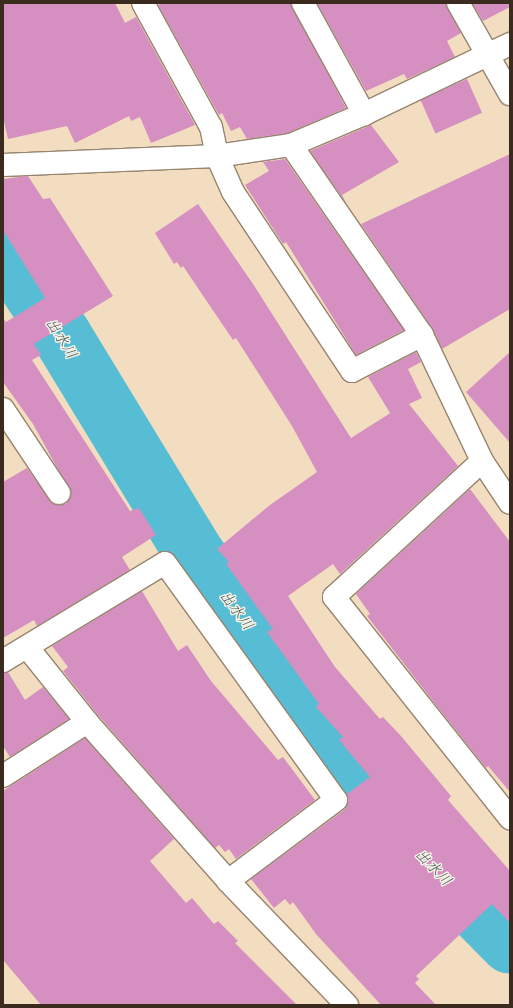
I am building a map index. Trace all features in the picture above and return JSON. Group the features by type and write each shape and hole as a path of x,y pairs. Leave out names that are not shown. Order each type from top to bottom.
{"street":[{"path":"143,3 211,127 217,156 233,192 352,371 422,335"},
{"path":"303,3 364,114"},
{"path":"458,3 510,94"},
{"path":"3,165 217,156 291,145 364,114 510,44"},
{"path":"291,145 422,335 482,461 510,503"},
{"path":"3,409 58,493"},
{"path":"482,461 334,597 510,818"},
{"path":"3,661 165,563 336,800 228,881"},
{"path":"27,647 87,722 228,881 347,1005"},
{"path":"3,776 87,722"}],"building":[{"path":"3,3 115,3 125,23 136,17 195,125 151,143 140,117 131,121 129,116 75,143 67,126 8,139 3,117"},
{"path":"162,3 291,3 346,108 288,133 247,139 240,127 231,131 222,113 219,115 158,5"},
{"path":"317,3 446,3 461,33 447,41 455,57 407,79 404,74 366,91"},
{"path":"472,3 510,3 510,7 483,21"},
{"path":"467,79 482,113 435,134 420,100"},
{"path":"371,125 399,162 342,195 346,203 310,151"},
{"path":"510,154 510,309 442,349 432,328 361,224"},
{"path":"285,159 404,330 356,355 286,242 283,244 245,185 269,171 263,162"},
{"path":"28,176 43,199 50,198 113,296 34,344 41,355 32,360 130,511 139,508 156,535 122,557 130,570 37,626 34,620 3,638 3,482 27,468 53,504 66,504 71,493 33,424 3,382 3,318 6,322 45,298 3,230 3,179"},
{"path":"198,204 253,284 351,438 392,412 390,413 368,377 416,352 421,362 408,369 422,398 409,404 458,466 340,574 333,564 288,596 335,667 380,719 383,717 401,736 451,796 448,800 510,871 510,923 492,904 416,976 419,979 415,983 436,1005 381,1005 316,934 293,902 290,905 285,899 274,908 251,879 344,810 348,805 347,794 370,777 339,740 343,737 316,707 319,704 267,632 273,629 226,564 229,562 217,549 270,505 317,472 292,426 236,338 233,340 183,266 181,268 177,262 174,264 155,233"},
{"path":"510,352 510,443 466,392"},
{"path":"470,489 510,542 510,792 488,766 486,768 436,705 367,616 370,614 356,594"},
{"path":"142,591 178,651 187,645 211,681 278,760 283,757 315,800 236,859 229,849 225,852 219,845 215,848 97,714 63,671 68,667 52,646"},
{"path":"8,672 25,700 43,687 69,719 10,757 3,746 3,673"},
{"path":"85,738 174,839 150,861 186,903 192,898 214,924 218,921 238,941 235,943 297,1005 41,1005 3,960 3,791"}],"waterway":[{"name":"出水川","path":"3,247 62,336 196,556 406,838 510,944"}]}
